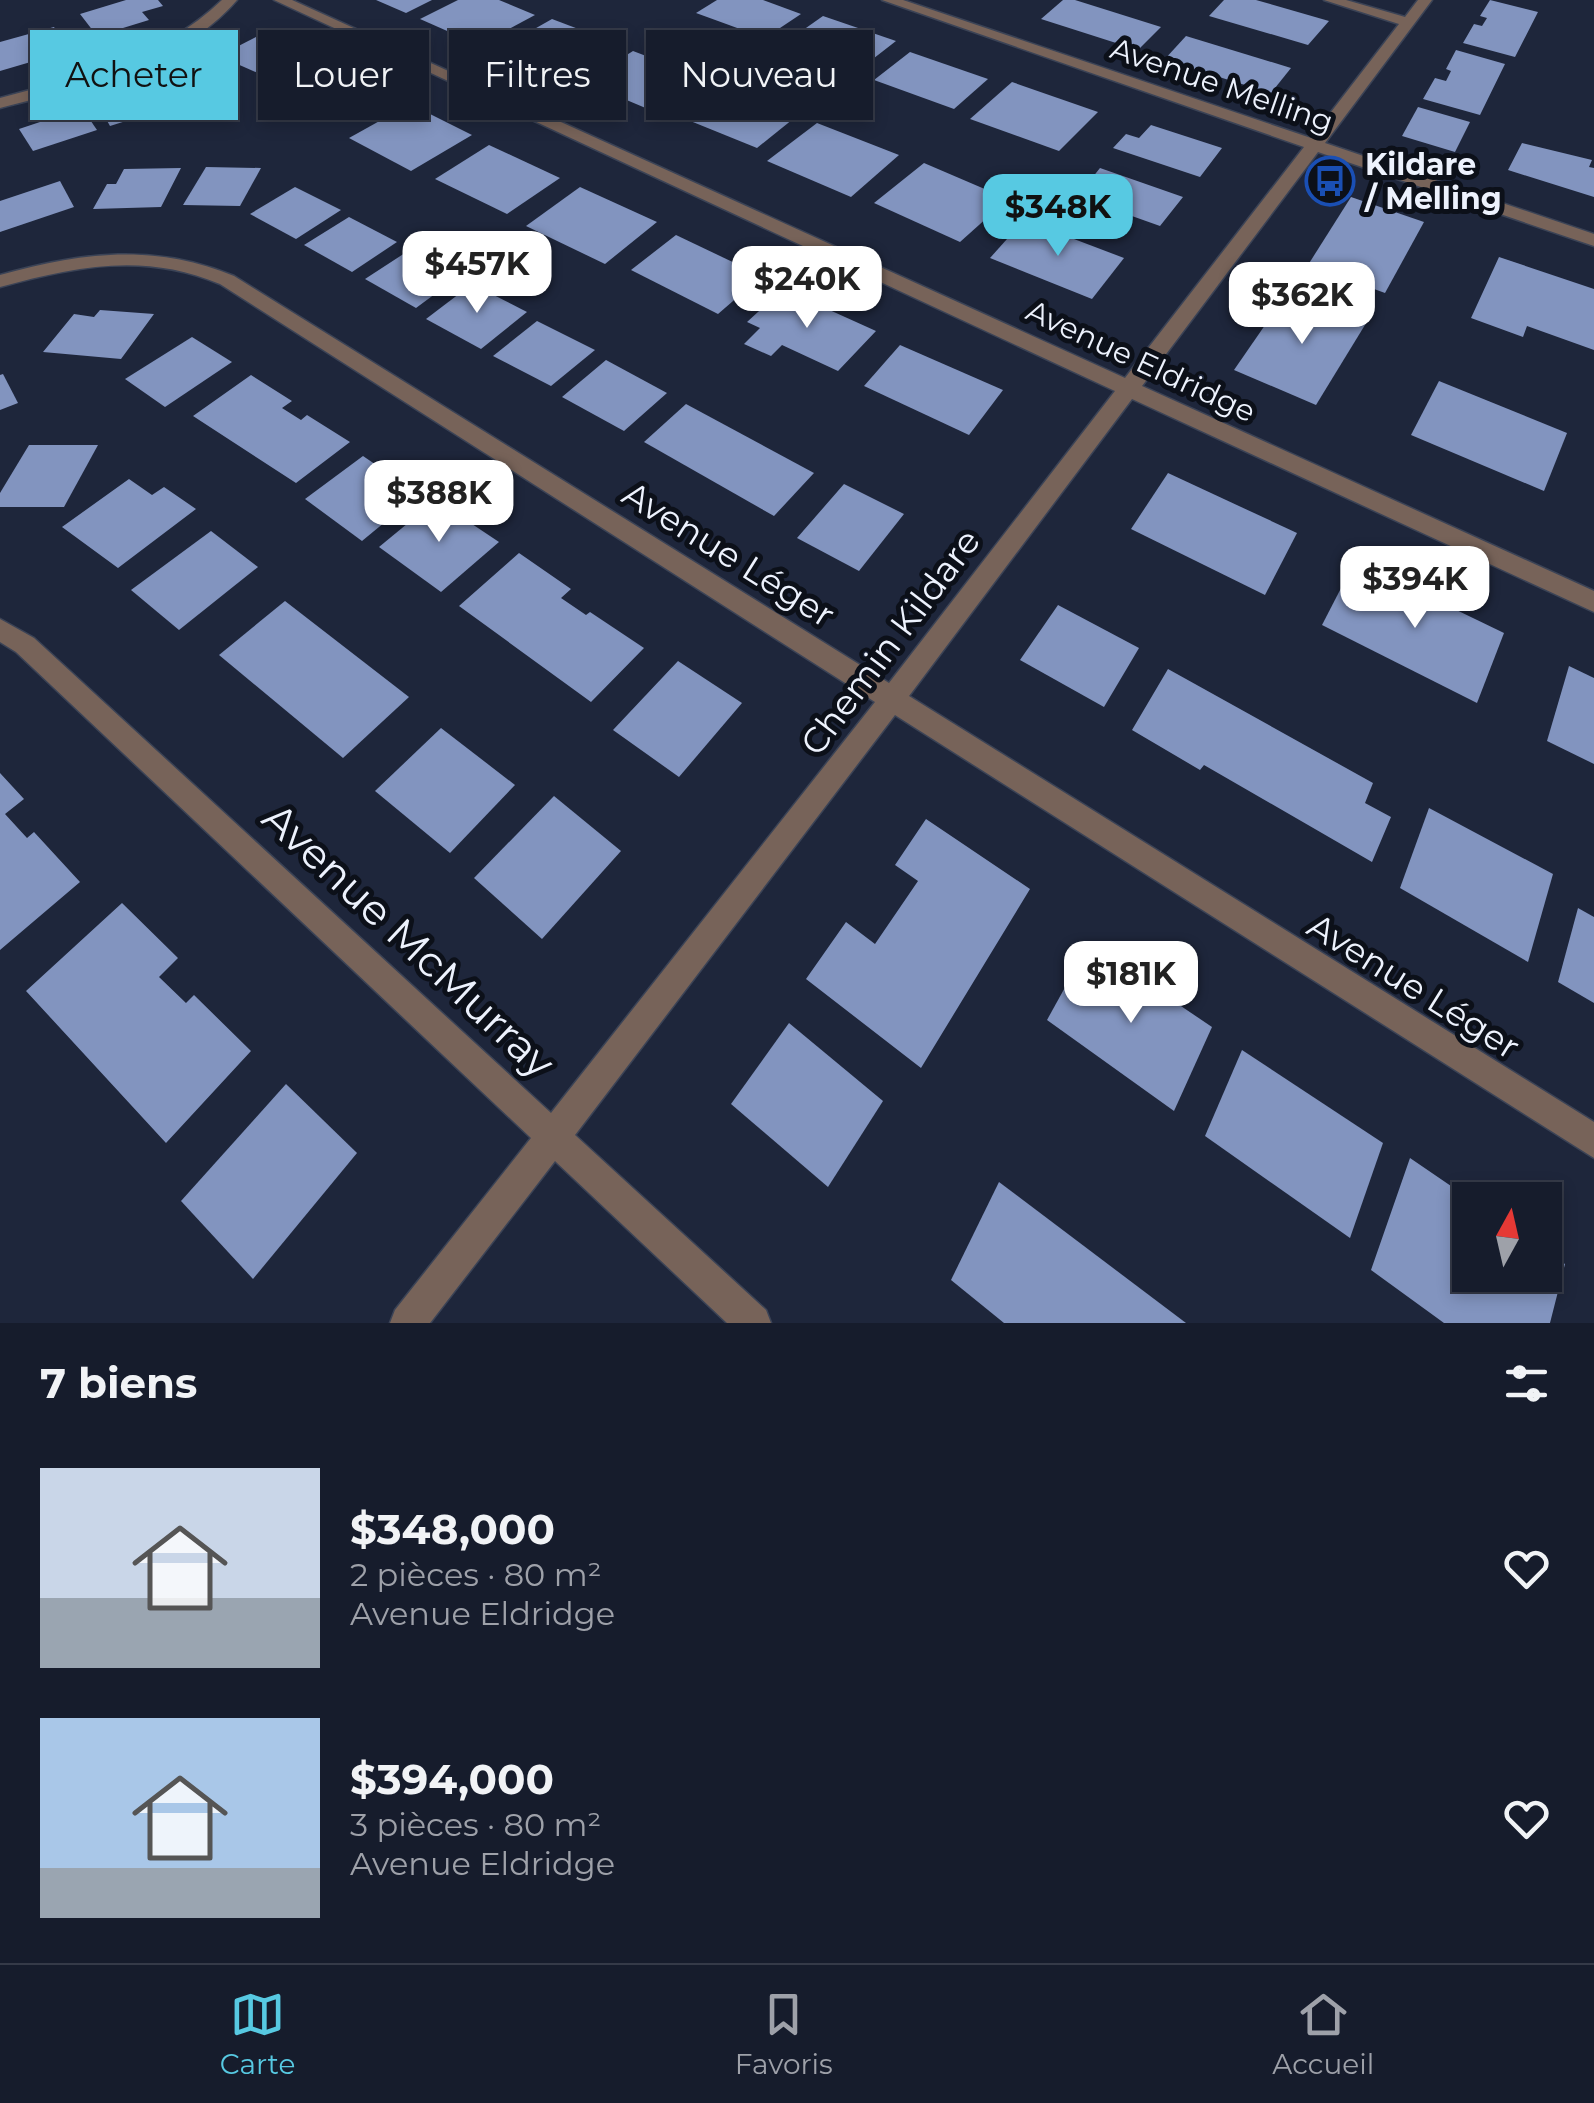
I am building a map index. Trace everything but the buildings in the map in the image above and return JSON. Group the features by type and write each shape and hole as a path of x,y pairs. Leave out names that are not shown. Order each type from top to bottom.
{"street":[{"path":"0,103 156,52 195,30 230,0"},
{"name":"Avenue Eldridge","path":"280,0 1594,602"},
{"name":"Avenue Melling","path":"889,0 1594,240"},
{"path":"1331,0 1408,22"},
{"name":"Chemin Kildare","path":"408,1323 893,698 1425,0"},
{"name":"Avenue Léger","path":"0,282 63,264 106,258 162,260 214,273 1594,1141"},
{"name":"Avenue McMurray","path":"0,629 25,645 753,1323"}],"place":[{"name":"Kildare / Melling","path":"1330,181"}]}
